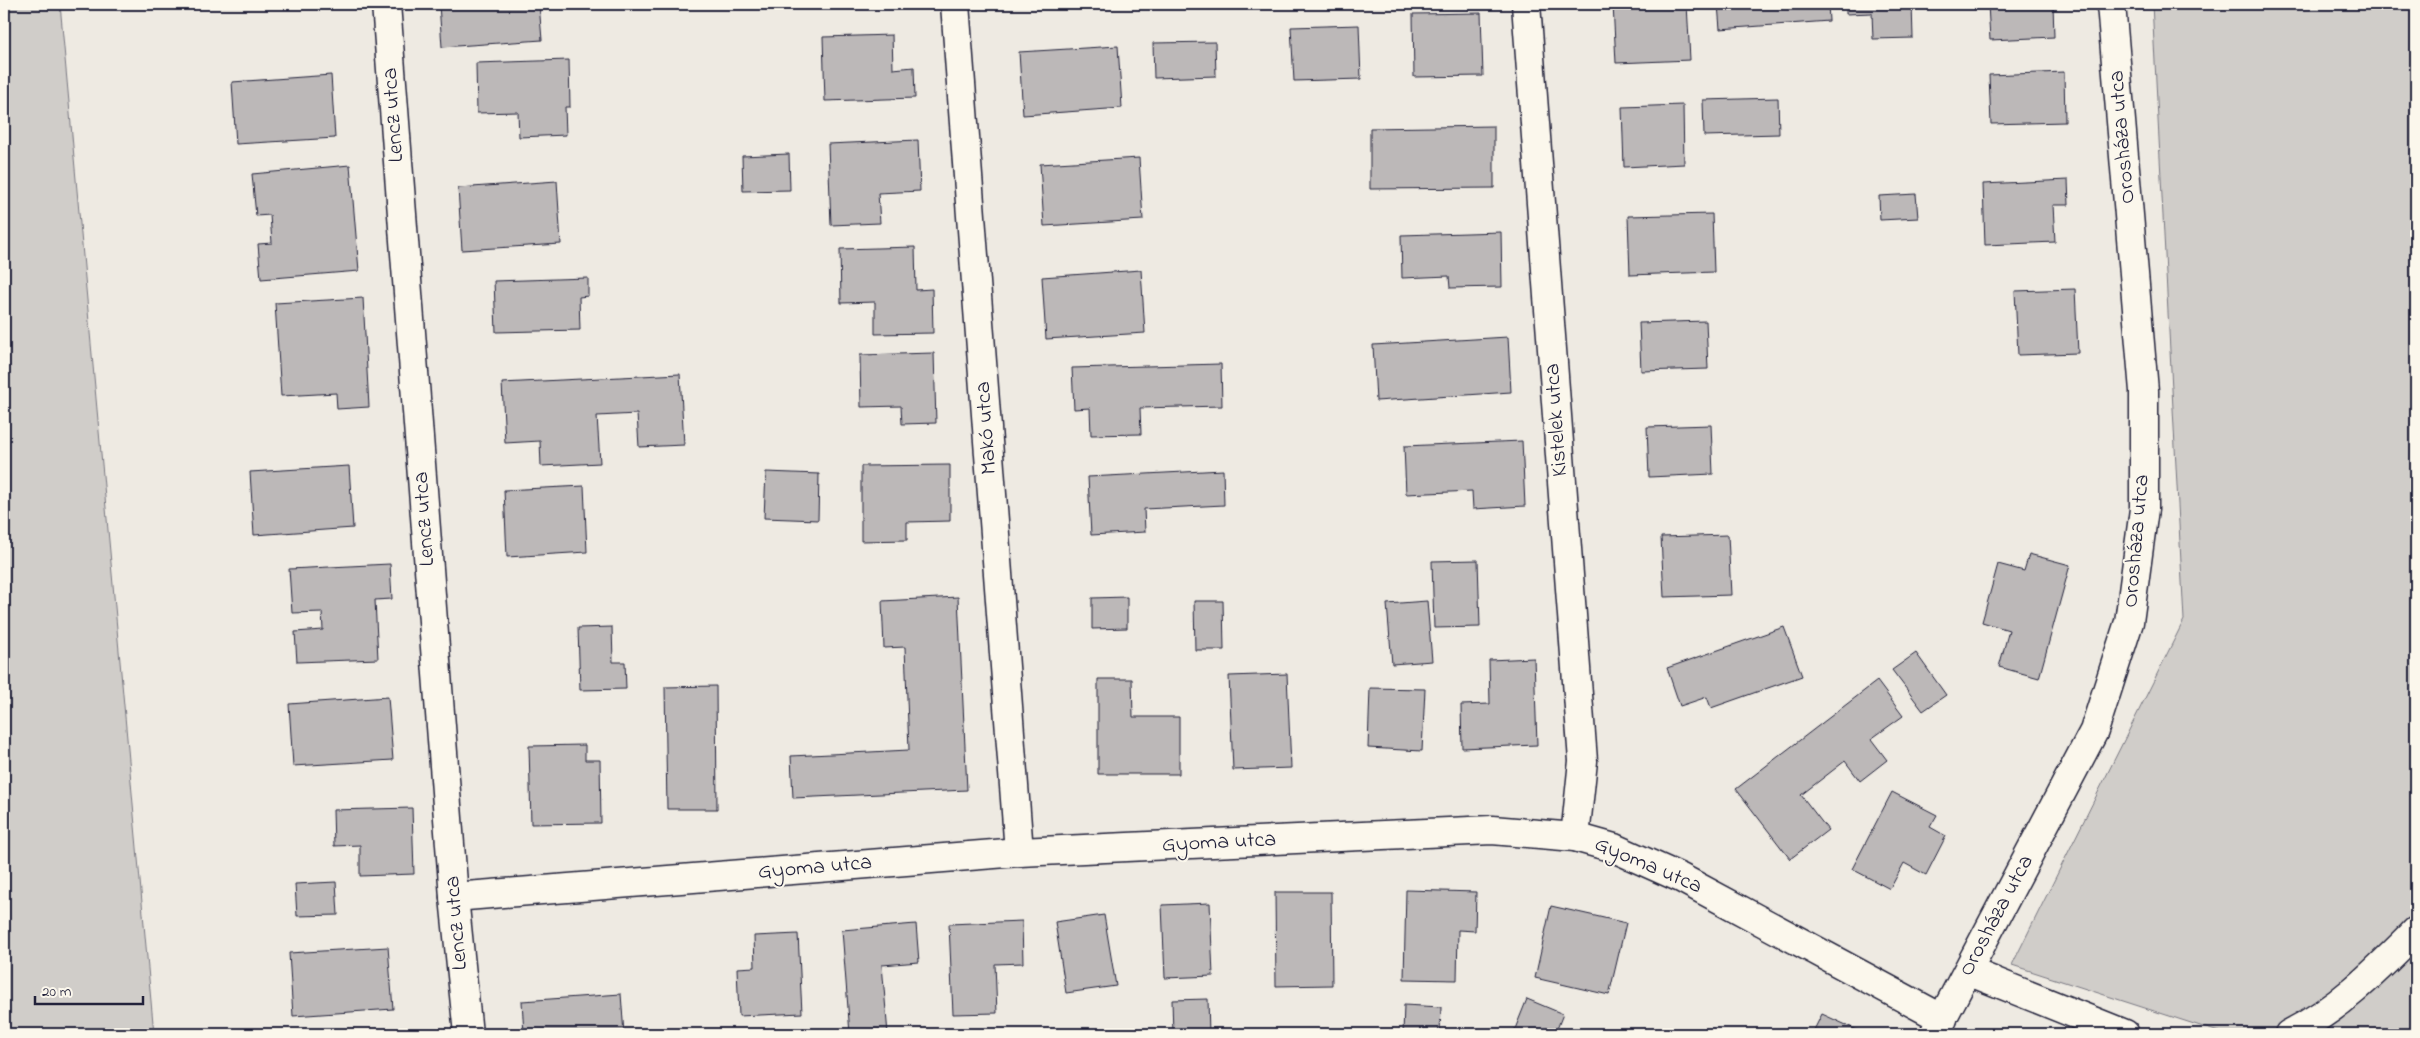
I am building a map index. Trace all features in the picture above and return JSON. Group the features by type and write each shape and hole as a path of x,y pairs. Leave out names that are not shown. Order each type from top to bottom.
{"street":[{"name":"Lencz utca","path":"386,4 454,897 468,1034"},
{"name":"Makó utca","path":"955,4 1019,852"},
{"name":"Kistelek utca","path":"1526,4 1584,761 1575,837"},
{"name":"Orosháza utca","path":"1938,1026 2094,730 2129,622 2144,510 2144,391 2111,4"},
{"name":"Gyoma utca","path":"454,897 1019,852 1492,830 1575,837 1614,848 1682,878 1938,1026"},
{"path":"2289,1034 2309,1024 2359,988 2416,931"},
{"path":"1968,971 2125,1034"}],"shaded area":[{"path":"4,4 60,4 154,1034 4,1034"},
{"path":"2152,4 2416,4 2416,1034 2225,1034 2012,965 2184,620"}],"building":[{"path":"439,4 539,4 542,40 442,47"},
{"path":"1613,4 1687,4 1690,60 1616,63"},
{"path":"1718,4 1828,4 1829,21 1720,29"},
{"path":"1846,4 1912,4 1913,38 1873,39 1872,13 1846,14"},
{"path":"1988,4 2053,4 2054,37 1990,40"},
{"path":"1481,13 1483,76 1414,77 1413,14"},
{"path":"1359,25 1361,79 1294,81 1291,27"},
{"path":"892,35 893,69 914,67 915,98 825,101 823,37"},
{"path":"1215,42 1216,76 1154,78 1153,43"},
{"path":"1118,46 1122,108 1023,115 1019,52"},
{"path":"569,60 570,107 565,107 566,135 519,137 518,112 477,113 476,63"},
{"path":"2064,72 2065,122 1991,124 1989,75"},
{"path":"331,75 335,138 236,144 232,82"},
{"path":"1778,98 1779,134 1704,136 1703,100"},
{"path":"1683,105 1684,164 1624,167 1622,107"},
{"path":"1494,126 1494,188 1370,189 1370,128"},
{"path":"918,140 920,191 878,193 880,223 831,225 828,144"},
{"path":"789,154 790,190 743,191 742,156"},
{"path":"1139,158 1143,220 1044,226 1040,164"},
{"path":"350,165 359,271 261,279 258,244 272,243 270,215 256,216 252,174"},
{"path":"2068,180 2069,205 2053,205 2055,242 1985,245 1983,184"},
{"path":"557,181 561,244 462,250 458,188"},
{"path":"1916,194 1918,218 1880,220 1879,196"},
{"path":"1712,214 1714,272 1630,275 1628,216"},
{"path":"1501,232 1502,287 1450,288 1449,276 1402,278 1401,235"},
{"path":"915,247 916,290 932,289 933,333 875,334 875,302 841,303 840,249"},
{"path":"1141,270 1145,333 1046,339 1042,277"},
{"path":"588,278 588,296 579,297 580,330 496,332 494,281"},
{"path":"2075,289 2078,353 2018,355 2015,291"},
{"path":"363,298 369,407 337,409 336,393 281,396 275,303"},
{"path":"1706,321 1708,369 1641,371 1639,323"},
{"path":"1508,337 1511,392 1376,401 1373,345"},
{"path":"934,353 936,423 902,424 901,406 861,407 860,355"},
{"path":"1221,364 1222,406 1140,408 1141,434 1091,435 1090,408 1074,409 1072,368"},
{"path":"680,374 684,445 639,447 637,414 597,416 600,463 541,466 540,441 505,443 502,383"},
{"path":"1711,425 1713,474 1649,477 1647,427"},
{"path":"1522,441 1525,506 1473,509 1472,491 1406,494 1404,446"},
{"path":"950,465 950,521 907,522 907,540 861,541 861,466"},
{"path":"349,466 353,528 254,535 250,472"},
{"path":"1223,470 1224,505 1144,509 1145,532 1091,535 1088,477"},
{"path":"766,472 819,474 818,520 764,518"},
{"path":"584,486 587,552 507,557 504,490"},
{"path":"1728,535 1731,595 1664,597 1661,537"},
{"path":"2029,554 2070,565 2039,678 1999,667 2009,630 1982,622 1998,564 2024,571"},
{"path":"1478,560 1480,627 1434,628 1432,561"},
{"path":"390,564 392,599 375,600 378,659 297,662 295,632 323,630 322,612 292,613 289,569"},
{"path":"958,597 967,790 793,798 791,756 909,750 905,647 884,648 882,601"},
{"path":"1127,597 1127,628 1092,629 1092,598"},
{"path":"1194,601 1223,601 1224,650 1195,650"},
{"path":"1427,601 1432,661 1392,664 1387,604"},
{"path":"612,627 613,662 625,662 626,689 580,690 578,628"},
{"path":"1784,627 1802,676 1711,708 1707,697 1680,706 1667,668"},
{"path":"1916,653 1946,695 1923,711 1892,670"},
{"path":"1534,658 1537,745 1462,748 1461,705 1490,704 1489,660"},
{"path":"1287,674 1291,768 1233,770 1229,676"},
{"path":"1098,679 1132,679 1133,717 1179,717 1179,774 1098,774"},
{"path":"1877,681 1903,716 1871,739 1887,760 1860,781 1845,761 1801,795 1828,830 1790,859 1736,789"},
{"path":"716,686 717,809 667,809 665,687"},
{"path":"1370,688 1425,689 1422,751 1368,748"},
{"path":"388,697 393,760 293,766 289,704"},
{"path":"585,745 585,760 600,760 601,823 531,824 529,746"},
{"path":"1892,792 1937,815 1930,827 1946,836 1926,875 1904,863 1890,889 1852,869"},
{"path":"412,808 414,874 360,876 360,845 334,846 333,810"},
{"path":"336,882 338,915 297,916 295,884"},
{"path":"1406,890 1476,892 1475,931 1458,930 1457,980 1404,979"},
{"path":"1275,892 1331,892 1332,985 1276,986"},
{"path":"1210,903 1213,976 1165,978 1162,905"},
{"path":"1551,906 1626,923 1609,995 1535,978"},
{"path":"1104,915 1116,986 1066,993 1055,922"},
{"path":"1022,921 1023,963 995,964 997,1013 953,1014 949,924"},
{"path":"916,924 919,962 882,965 888,1034 850,1034 842,930"},
{"path":"798,934 802,1013 739,1016 737,968 755,967 754,936"},
{"path":"388,947 393,1009 293,1016 289,953"},
{"path":"621,994 624,1034 524,1034 522,1001"},
{"path":"1208,999 1209,1034 1173,1034 1172,1000"},
{"path":"1527,999 1563,1014 1555,1034 1513,1034"},
{"path":"1404,1005 1441,1007 1440,1034 1403,1034"},
{"path":"1822,1014 1866,1034 1812,1034"}]}
